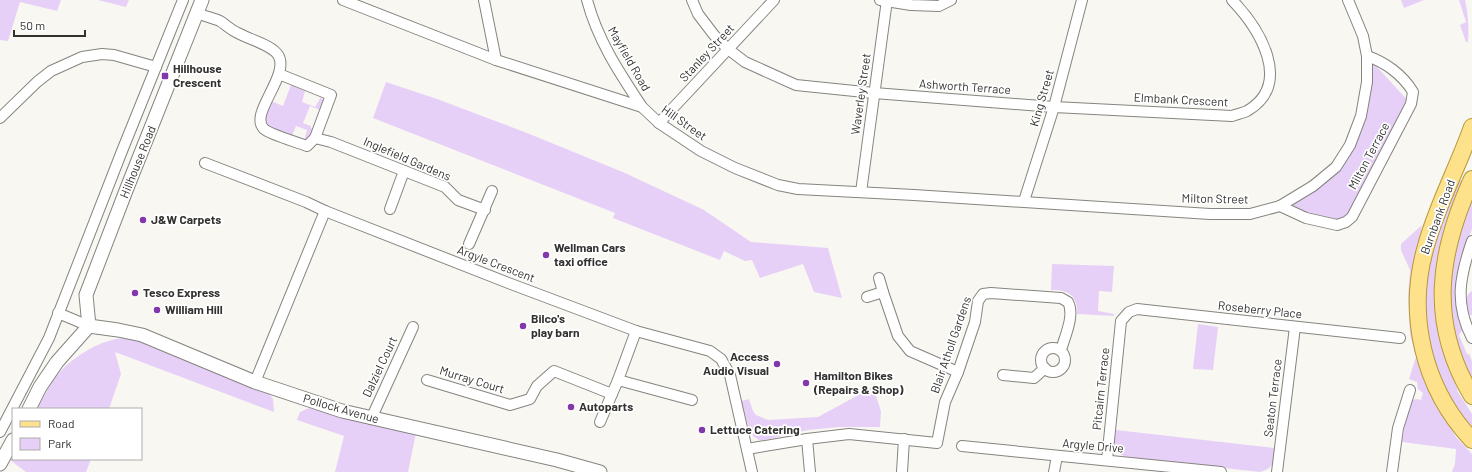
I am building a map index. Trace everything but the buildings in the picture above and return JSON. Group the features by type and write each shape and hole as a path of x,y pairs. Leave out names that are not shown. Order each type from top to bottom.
{"main road":[{"name":"Burnbank Road","path":"1472,127 1432,225 1418,282 1417,301 1419,332 1431,375 1451,415 1472,440"},
{"name":"Burnbank Road","path":"1472,179 1457,215 1449,240 1442,293 1447,333 1451,349 1462,377 1472,396"}],"street":[{"name":"Hillhouse Road","path":"1,426 49,338 183,0"},
{"name":"Hillhouse Road","path":"89,326 86,295 202,0"},
{"name":"Hill Street","path":"343,0 496,60 642,107 659,123 701,151 735,168 778,185 798,189 1024,201"},
{"path":"484,0 496,60"},
{"name":"Mayfield Road","path":"587,0 592,17 605,48 642,107"},
{"name":"Ashworth Terrace","path":"692,0 698,14 714,36 728,49 745,62 796,85 874,93 1054,107"},
{"name":"Stanley Street","path":"659,123 774,0"},
{"path":"885,0 911,5 940,6 952,0"},
{"name":"Waverley Street","path":"861,192 885,0"},
{"name":"King Street","path":"1024,201 1054,107 1082,0"},
{"name":"Elmbank Crescent","path":"1054,107 1232,116 1246,111 1256,104 1266,93 1271,79 1270,64 1265,48 1256,30 1232,0"},
{"name":"Milton Street","path":"1024,201 1210,214 1250,214 1280,206 1313,186 1336,167 1350,145 1361,116 1367,82 1367,56 1363,36 1348,0"},
{"path":"197,13 220,22 237,33 272,50 278,55 280,62 279,74 260,119 266,130 307,146 315,138 331,95 279,74"},
{"path":"0,118 42,78 56,68 82,57 102,54 114,55 156,67"},
{"name":"Milton Terrace","path":"1280,206 1306,218 1337,225 1346,222 1352,217 1411,104 1413,92 1408,82 1376,59 1367,56"},
{"name":"Inglefield Gardens","path":"315,138 332,142 445,187 458,200 485,210"},
{"name":"Argyle Crescent","path":"205,162 511,284 636,331 710,351 721,358 730,376 752,472"},
{"path":"390,209 404,171"},
{"path":"470,244 492,191"},
{"path":"255,382 325,211"},
{"path":"1470,335 1460,305 1460,295 1462,277 1472,241"},
{"path":"878,278 898,336 910,351 958,372"},
{"path":"867,297 883,292"},
{"name":"Blair Atholl Gardens","path":"904,439 937,443 945,402 958,372 975,322 978,301 983,294 991,293 1061,298 1068,302 1070,310 1068,328 1061,350 1065,357 1065,361 1061,369 1054,372 1045,368 1034,378 1003,375"},
{"name":"Roseberry Place","path":"1121,321 1128,312 1137,309 1400,338"},
{"path":"30,408 40,388 57,362 89,326 58,313"},
{"name":"Pitcairn Terrace","path":"1107,460 1121,321"},
{"name":"Pollock Avenue","path":"89,326 142,335 255,382 311,402 371,419 557,460 600,472"},
{"name":"Dalziel Court","path":"371,419 413,327"},
{"name":"Seaton Terrace","path":"1277,472 1295,327"},
{"path":"600,422 618,380 636,331"},
{"path":"1045,368 1041,359 1043,352 1054,347 1061,350"},
{"name":"Murray Court","path":"427,380 510,405 530,399 536,386 554,371 612,394"},
{"path":"618,380 692,400"},
{"path":"1392,472 1398,428 1410,390"},
{"path":"747,450 807,438 848,434 904,439 902,472"},
{"path":"807,438 810,472"},
{"path":"0,464 12,442"},
{"name":"Argyle Drive","path":"962,446 1221,472"},
{"path":"1054,472 1057,456"}],"green space":[{"path":"0,0 61,0 57,11 20,2 8,41 0,40"},
{"path":"98,0 129,0 126,7"},
{"path":"1401,0 1424,0 1404,8"},
{"path":"1459,0 1465,0 1468,21 1468,42 1466,42 1460,25 1466,22"},
{"path":"1367,56 1411,104 1352,217 1337,225 1280,206 1336,167 1361,116"},
{"path":"386,82 437,99 527,133 625,173 704,210 751,242 828,248 842,298 814,292 803,264 760,278 752,260 745,261 724,251 720,260 613,218 615,213 373,118"},
{"path":"291,85 305,91 302,102 315,107 321,97 324,101 320,110 310,106 303,123 311,126 313,129 309,139 304,141 307,130 296,126 292,136 272,128 265,119 271,101 283,106"},
{"path":"1457,179 1465,182 1452,215 1445,354 1458,392 1472,414 1472,432 1438,381 1423,324 1428,257"},
{"path":"1472,195 1472,229 1460,261 1456,285 1458,311 1463,329 1459,335 1467,354 1469,354 1472,361 1472,383 1457,351 1449,306 1455,245"},
{"path":"1422,225 1416,261 1436,401 1456,437 1472,454 1472,472 1452,472 1455,464 1456,449 1402,442 1408,408 1411,400 1421,400 1423,393 1418,389 1417,382 1409,379 1416,357 1410,334 1408,297 1410,270 1401,250 1401,244"},
{"path":"1052,264 1114,266 1112,292 1099,291 1098,311 1114,314 1114,316 1077,314 1076,302 1071,295 1062,291 1051,290"},
{"path":"1472,291 1472,315 1470,315 1467,299 1469,293"},
{"path":"1198,324 1218,327 1213,370 1193,369"},
{"path":"122,338 137,340 269,393 273,399 274,412 115,352 121,374 109,408 37,408 54,379 67,365 93,347"},
{"path":"873,387 881,411 880,427 839,427 808,430 765,440 759,440 753,436 750,431 741,401 749,399 756,415 768,420 818,417"},
{"path":"309,408 416,433 408,472 335,472 344,436 297,420 300,412"},
{"path":"1116,430 1275,448 1274,457 1271,466 1260,472 1127,457 1118,453 1116,450 1114,443"},
{"path":"12,456 12,460 91,460 86,472 26,472 10,460"}],"place":[{"name":"Hillhouse Crescent","path":"165,76"},
{"name":"J&W Carpets","path":"143,220"},
{"name":"Wellman Cars taxi office","path":"546,255"},
{"name":"Tesco Express","path":"135,293"},
{"name":"William Hill","path":"157,310"},
{"name":"Bilco's play barn","path":"523,326"},
{"name":"Access Audio Visual","path":"777,364"},
{"name":"Hamilton Bikes (Repairs & Shop)","path":"806,383"},
{"name":"Autoparts","path":"571,407"},
{"name":"Lettuce Catering","path":"702,430"}]}
